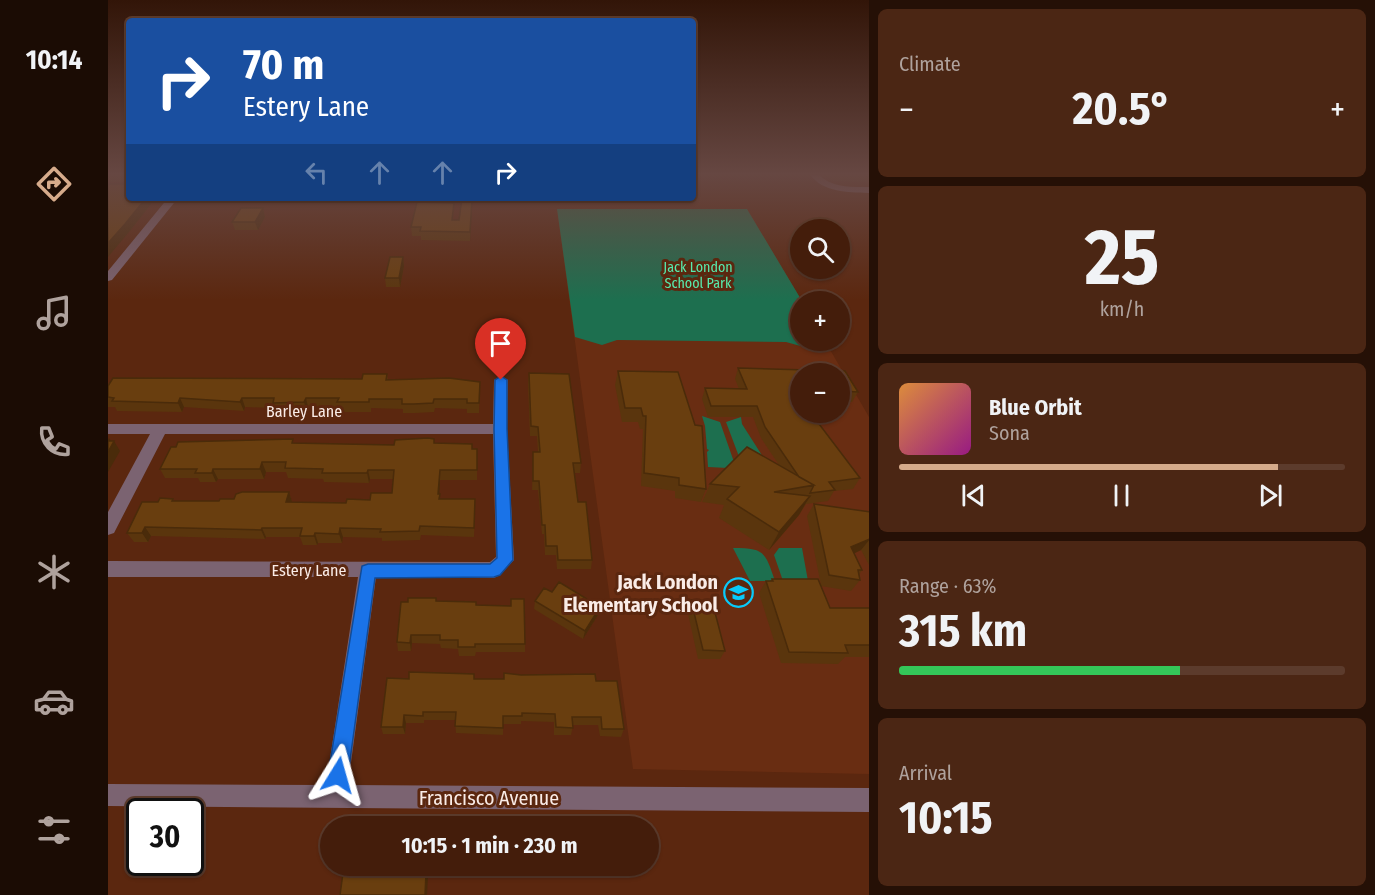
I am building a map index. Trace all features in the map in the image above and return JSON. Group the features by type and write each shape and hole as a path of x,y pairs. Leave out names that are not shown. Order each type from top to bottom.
{"street":[{"path":"108,278 158,217"},
{"name":"Estery Lane","path":"108,569 494,570 505,560 500,429 501,380"},
{"name":"Barley Lane","path":"108,429 500,429"},
{"path":"108,528 160,429"},
{"path":"335,798 368,571"},
{"name":"Francisco Avenue","path":"108,795 869,800"}],"shaded area":[{"name":"Jack London Elementary School","path":"558,217 752,217 796,291 790,291 790,351 831,351 838,363 790,363 790,423 850,423 850,384 869,417 869,774 633,769"}],"green space":[{"name":"Jack London School Park","path":"558,217 752,217 796,291 790,291 790,343 617,340 602,345 575,337"},
{"path":"702,416 720,422 734,462 728,468 708,467 707,452 709,450"},
{"path":"741,417 742,424 770,468 741,462 726,422"},
{"path":"733,548 752,549 762,554 769,564 775,581 750,581"},
{"path":"779,548 802,548 808,581 783,581 774,555"}],"building":[{"path":"108,217 131,217 125,224 108,243"},
{"path":"235,217 258,217 255,222 232,222"},
{"path":"413,217 452,217 452,220 459,220 459,217 471,217 470,232 420,231 421,227 411,227"},
{"path":"390,257 403,257 399,278 385,278"},
{"path":"738,368 790,369 790,423 818,423 860,478 829,482 835,490 810,493 814,485 799,477 765,427 757,406 711,406 705,388 747,389"},
{"path":"618,371 678,372 695,425 702,426 706,489 679,485 679,478 644,473 646,416 643,416 641,408 625,408"},
{"path":"529,373 569,374 581,463 573,463 578,502 586,502 592,560 558,560 557,546 546,546 539,481 533,481 533,452 540,452 538,427 531,426"},
{"path":"363,374 387,374 386,380 449,378 480,382 479,403 467,403 467,399 434,399 433,403 402,404 402,399 337,402 339,398 306,398 304,402 273,403 274,398 242,398 240,402 180,398 178,403 112,401 114,398 108,397 108,386 113,378 362,379"},
{"path":"850,379 858,392 850,392"},
{"path":"293,439 292,443 394,445 395,440 434,439 434,443 472,444 472,449 477,449 477,470 440,470 438,494 440,494 439,499 475,499 474,528 420,526 419,531 380,532 381,529 340,528 339,534 315,533 314,536 300,536 302,528 262,528 261,530 145,527 142,533 127,533 142,502 158,502 160,498 173,499 172,501 219,501 220,499 234,499 236,494 242,492 289,492 286,502 346,503 347,499 370,500 371,493 392,493 394,470 368,470 367,473 322,473 323,469 285,468 286,462 262,462 260,469 213,469 212,473 195,473 197,469 160,469 171,447 176,447 178,442"},
{"path":"108,441 114,441 108,452"},
{"path":"747,447 814,485 774,492 810,496 779,532 727,499 739,487 710,484"},
{"path":"814,504 869,512 869,539 851,547 862,570 858,570 860,580 829,575"},
{"path":"772,579 818,579 830,608 869,608 869,645 845,645 848,653 789,652 766,581 773,581"},
{"path":"559,582 600,607 585,631 535,601 544,588 552,592"},
{"path":"408,598 436,598 436,601 511,606 511,599 524,599 525,644 475,644 475,647 458,647 458,640 440,640 440,635 411,635 410,643 397,642 401,602 408,602"},
{"path":"691,600 712,601 725,651 703,650"},
{"path":"409,672 474,674 474,679 504,679 504,673 521,675 595,674 596,681 617,681 624,729 602,729 601,717 572,717 573,728 556,727 555,714 522,713 522,716 503,716 503,728 455,726 456,712 423,712 423,716 404,715 403,727 381,727 387,678 409,679"},
{"path":"343,876 426,876 425,895 340,895"}],"place":[{"name":"Jack London Elementary School","path":"739,593"}],"route":[{"path":"338,775 368,571 494,570 505,560 500,429 501,380"}]}
